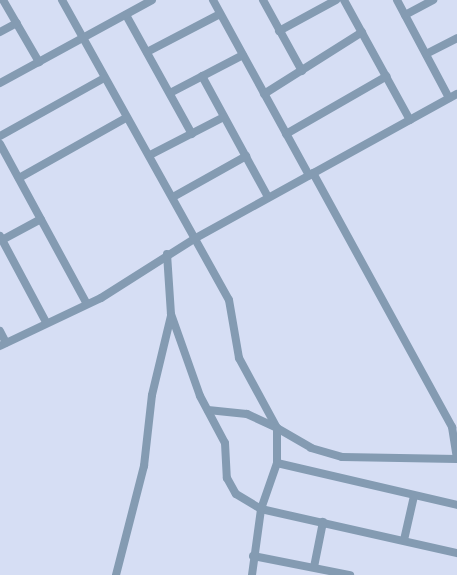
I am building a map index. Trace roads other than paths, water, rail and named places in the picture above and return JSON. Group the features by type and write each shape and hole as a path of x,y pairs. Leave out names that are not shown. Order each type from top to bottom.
{"street":[{"path":"3,0 39,62"},
{"path":"62,0 229,300 239,358 277,428 277,463 261,509 252,575"},
{"path":"0,83 152,0"},
{"path":"208,410 246,414 277,428 311,448 342,457 457,459 452,427 213,0"},
{"path":"263,0 302,71"},
{"path":"279,31 336,0"},
{"path":"344,0 410,120"},
{"path":"397,0 449,98"},
{"path":"405,15 433,0"},
{"path":"147,52 220,14"},
{"path":"126,15 192,134"},
{"path":"0,32 17,23"},
{"path":"264,94 362,32"},
{"path":"426,54 457,38"},
{"path":"170,93 243,55"},
{"path":"202,76 268,197"},
{"path":"286,134 387,76"},
{"path":"0,136 104,78"},
{"path":"0,332 3,344 87,304 167,254 457,94"},
{"path":"150,155 224,117"},
{"path":"19,178 126,118"},
{"path":"0,144 87,304"},
{"path":"173,197 246,156"},
{"path":"41,219 1,238 46,322"},
{"path":"116,575 144,466 171,314 167,254"},
{"path":"171,314 208,410 225,443 230,485 261,509 457,553"},
{"path":"277,463 457,505"},
{"path":"404,540 414,496"},
{"path":"314,567 323,522"},
{"path":"253,556 350,575"}]}
